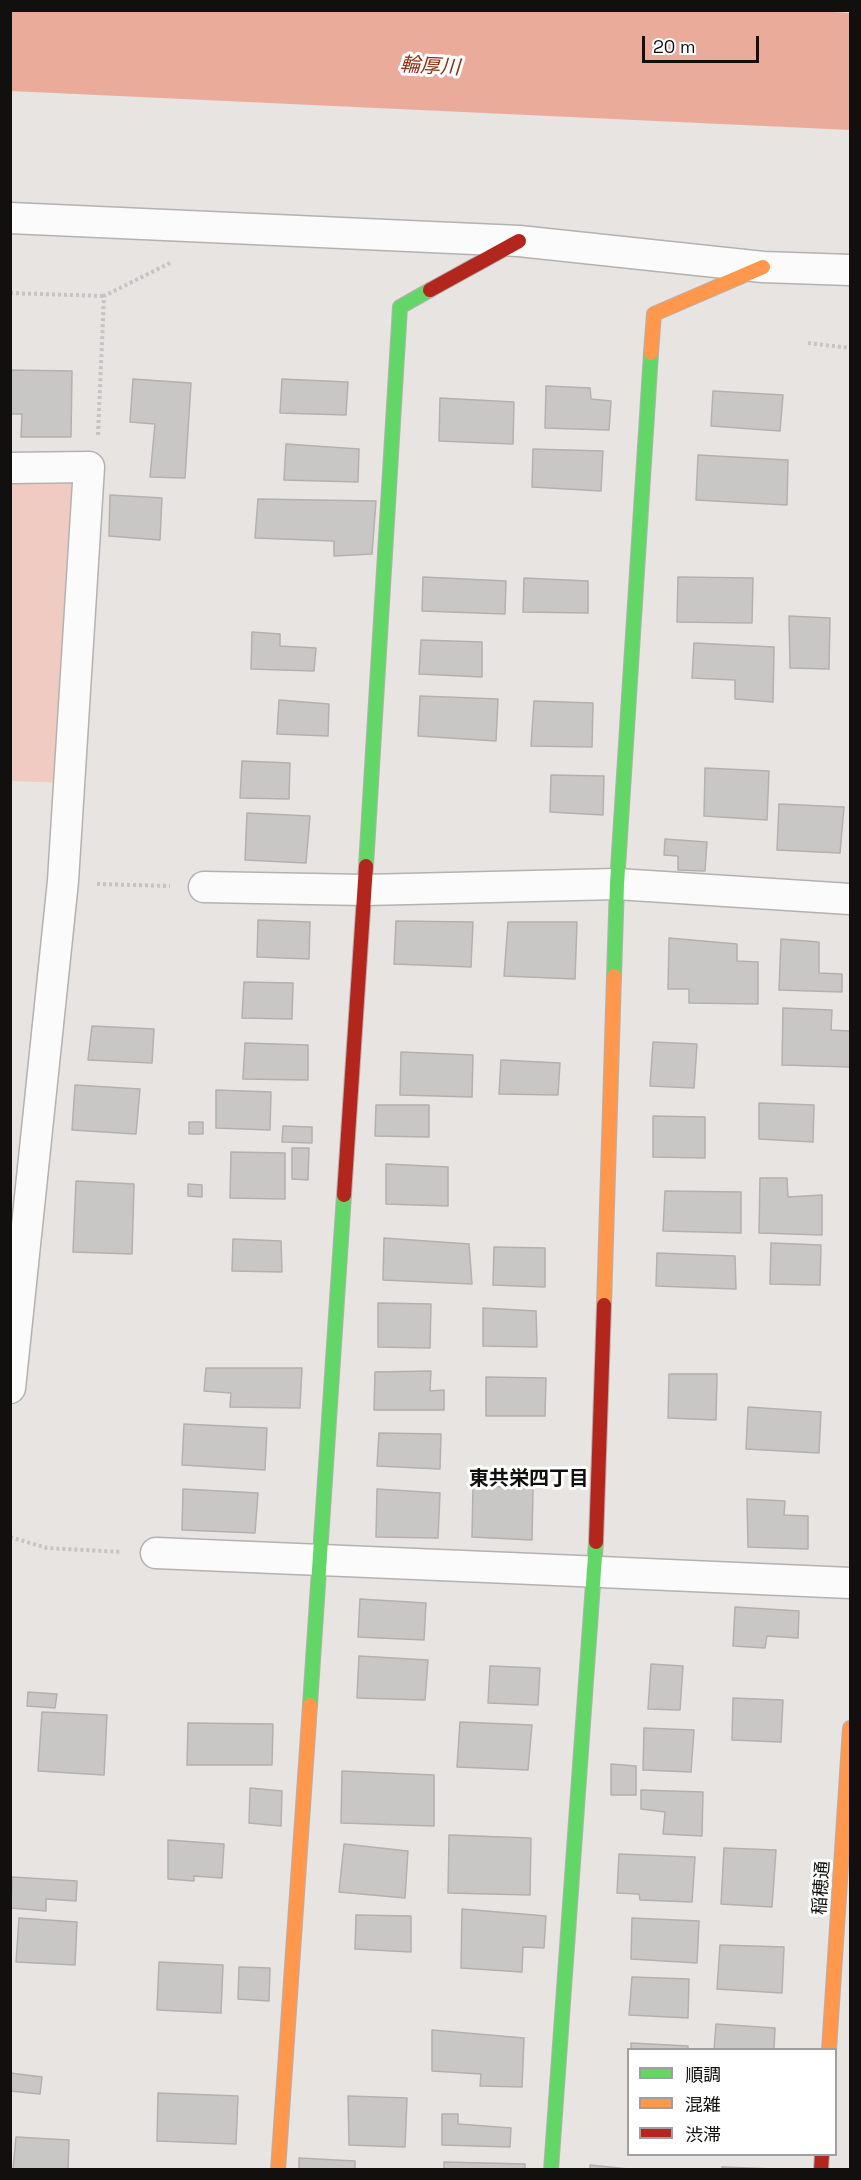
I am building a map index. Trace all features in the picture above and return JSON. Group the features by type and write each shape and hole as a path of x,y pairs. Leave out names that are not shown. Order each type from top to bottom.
{"street":[{"path":"10,218 519,241 763,267 850,270"},
{"path":"278,2169 322,1559 400,307 519,241"},
{"path":"551,2169 595,1573 617,884 654,315 763,267"},
{"path":"10,468 89,467 63,881 10,1388"},
{"path":"204,887 365,890 617,884 850,899"},
{"path":"156,1553 850,1583"},
{"name":"稲穂通","path":"829,2048 850,1728"}],"path":[{"path":"10,293 104,296 177,260"},
{"path":"89,467 98,442 104,296"},
{"path":"808,343 850,348"},
{"path":"63,881 204,887"},
{"path":"10,1537 48,1548 156,1553"}],"shaded area":[{"path":"89,467 68,783 11,781 11,468"}],"water":[{"name":"輪厚川","path":"805,10 850,13 850,130 11,91 11,11"}],"building":[{"path":"10,370 72,371 71,437 21,437 22,414 10,414"},
{"path":"133,379 191,383 185,478 150,477 155,424 130,422"},
{"path":"282,379 348,382 346,415 280,413"},
{"path":"546,386 590,388 591,399 611,401 609,430 545,428"},
{"path":"713,391 783,395 780,431 711,426"},
{"path":"440,398 514,402 513,444 439,441"},
{"path":"286,444 359,449 358,482 284,480"},
{"path":"533,449 603,451 601,491 532,487"},
{"path":"698,455 788,460 787,505 696,500"},
{"path":"110,495 162,498 160,540 109,536"},
{"path":"258,499 376,501 372,554 334,556 334,541 255,538"},
{"path":"423,577 506,581 505,614 422,611"},
{"path":"678,577 753,578 752,623 677,622"},
{"path":"524,578 588,581 588,613 523,612"},
{"path":"789,616 830,618 829,669 790,668"},
{"path":"252,632 280,634 280,646 316,648 314,671 251,669"},
{"path":"421,640 482,642 482,677 419,674"},
{"path":"694,643 774,647 773,702 735,699 735,680 692,678"},
{"path":"420,696 498,699 496,741 418,736"},
{"path":"279,700 329,704 328,736 277,734"},
{"path":"534,701 593,703 592,747 531,746"},
{"path":"242,761 290,763 289,799 240,798"},
{"path":"705,768 769,771 767,820 704,816"},
{"path":"551,775 604,776 603,815 550,812"},
{"path":"779,804 844,807 840,853 777,850"},
{"path":"247,813 310,816 306,863 245,860"},
{"path":"665,839 707,842 705,871 678,870 678,856 664,855"},
{"path":"258,920 310,922 309,959 257,957"},
{"path":"396,921 473,922 471,967 394,964"},
{"path":"508,922 577,922 575,979 504,976"},
{"path":"669,938 737,944 737,961 758,962 758,1004 689,1003 689,989 668,989"},
{"path":"781,939 819,942 819,973 842,974 842,992 779,990"},
{"path":"244,982 293,983 292,1019 242,1018"},
{"path":"783,1008 832,1010 831,1030 850,1031 850,1067 782,1065"},
{"path":"92,1026 154,1029 152,1063 88,1060"},
{"path":"653,1042 697,1044 694,1088 650,1086"},
{"path":"245,1043 308,1045 308,1080 243,1079"},
{"path":"401,1052 473,1055 472,1097 400,1095"},
{"path":"501,1060 560,1063 558,1095 499,1094"},
{"path":"75,1085 140,1089 136,1134 72,1130"},
{"path":"216,1090 271,1092 270,1130 216,1128"},
{"path":"759,1103 814,1105 813,1142 759,1139"},
{"path":"376,1105 429,1105 429,1137 375,1136"},
{"path":"653,1116 705,1117 705,1158 653,1157"},
{"path":"189,1122 203,1122 203,1134 189,1134"},
{"path":"283,1126 312,1127 312,1143 282,1142"},
{"path":"292,1148 309,1148 308,1180 292,1179"},
{"path":"231,1152 285,1153 285,1199 230,1198"},
{"path":"386,1164 448,1167 448,1206 386,1204"},
{"path":"760,1178 787,1178 788,1197 822,1195 822,1235 759,1233"},
{"path":"76,1181 134,1184 132,1254 73,1252"},
{"path":"188,1184 202,1185 202,1197 188,1196"},
{"path":"665,1191 741,1192 741,1233 663,1231"},
{"path":"384,1238 469,1244 472,1284 383,1280"},
{"path":"233,1239 281,1241 282,1272 232,1271"},
{"path":"771,1243 821,1245 820,1285 770,1284"},
{"path":"494,1247 545,1248 545,1287 493,1285"},
{"path":"657,1253 735,1256 736,1289 656,1286"},
{"path":"378,1303 431,1304 430,1348 378,1347"},
{"path":"483,1308 536,1311 537,1347 483,1346"},
{"path":"206,1368 302,1368 300,1408 230,1407 231,1393 204,1391"},
{"path":"431,1371 430,1391 444,1390 444,1410 374,1410 375,1372"},
{"path":"669,1374 717,1374 716,1420 668,1418"},
{"path":"486,1377 546,1378 545,1416 486,1416"},
{"path":"748,1407 821,1412 819,1453 746,1449"},
{"path":"184,1424 267,1428 265,1470 182,1465"},
{"path":"379,1433 441,1434 440,1469 377,1466"},
{"path":"473,1485 533,1489 532,1540 472,1537"},
{"path":"183,1489 258,1493 255,1533 182,1530"},
{"path":"377,1489 440,1493 438,1538 376,1537"},
{"path":"747,1499 785,1501 784,1515 808,1516 808,1549 748,1547"},
{"path":"360,1599 426,1603 424,1640 358,1637"},
{"path":"735,1607 799,1611 798,1638 767,1636 765,1648 733,1646"},
{"path":"359,1656 428,1660 425,1700 357,1698"},
{"path":"651,1664 683,1666 680,1710 648,1709"},
{"path":"490,1666 540,1668 538,1705 488,1703"},
{"path":"28,1692 57,1694 55,1708 27,1706"},
{"path":"733,1698 783,1700 781,1742 732,1740"},
{"path":"42,1712 107,1715 104,1775 38,1771"},
{"path":"460,1722 532,1725 528,1770 457,1767"},
{"path":"188,1723 273,1724 272,1765 187,1765"},
{"path":"644,1728 694,1730 691,1772 643,1770"},
{"path":"611,1764 636,1766 636,1795 611,1795"},
{"path":"342,1771 434,1775 434,1826 341,1823"},
{"path":"250,1788 282,1791 281,1826 249,1823"},
{"path":"641,1790 703,1792 702,1836 663,1834 665,1812 641,1809"},
{"path":"449,1835 531,1838 530,1895 448,1893"},
{"path":"168,1840 224,1844 222,1878 194,1876 194,1881 168,1879"},
{"path":"344,1844 408,1851 405,1898 339,1892"},
{"path":"724,1848 776,1850 772,1907 721,1904"},
{"path":"619,1854 695,1857 692,1902 640,1900 639,1894 617,1893"},
{"path":"12,1877 77,1881 76,1901 46,1899 46,1911 11,1908"},
{"path":"462,1909 546,1916 544,1948 523,1947 522,1972 461,1968"},
{"path":"356,1915 411,1916 411,1952 355,1949"},
{"path":"19,1918 77,1922 75,1965 16,1962"},
{"path":"632,1918 699,1921 697,1963 631,1959"},
{"path":"720,1945 784,1947 782,1993 717,1989"},
{"path":"159,1962 223,1965 221,2013 157,2010"},
{"path":"239,1967 270,1968 269,2001 238,1999"},
{"path":"632,1977 689,1979 688,2018 629,2015"},
{"path":"716,2024 775,2028 774,2048 714,2048"},
{"path":"432,2030 524,2038 522,2087 480,2086 481,2074 432,2071"},
{"path":"631,2043 688,2046 688,2048 631,2048"},
{"path":"10,2073 42,2077 40,2094 10,2091"},
{"path":"158,2093 238,2096 236,2144 157,2141"},
{"path":"348,2096 407,2098 405,2147 349,2145"},
{"path":"442,2114 458,2114 458,2124 511,2128 510,2147 442,2145"},
{"path":"16,2137 69,2140 68,2170 13,2170"},
{"path":"299,2158 355,2161 355,2170 299,2170"},
{"path":"444,2162 525,2164 525,2170 444,2170"},
{"path":"590,2165 638,2170 590,2170"},
{"path":"722,2167 777,2169 722,2170"}],"traffic: fast":[{"path":"366,866 400,307 430,290"},
{"path":"614,976 617,884 651,353"},
{"path":"310,1705 344,1195"},
{"path":"551,2170 596,1542"}],"traffic: slow":[{"path":"651,353 654,314 763,267"},
{"path":"604,1305 614,976"},
{"path":"278,2170 310,1705"},
{"path":"829,2048 850,1728"}],"traffic: jam":[{"path":"430,290 519,241"},
{"path":"344,1195 366,866"},
{"path":"596,1542 604,1305"},
{"path":"821,2170 822,2156"}],"district":[{"name":"東共栄四丁目","path":"529,1480"}]}
